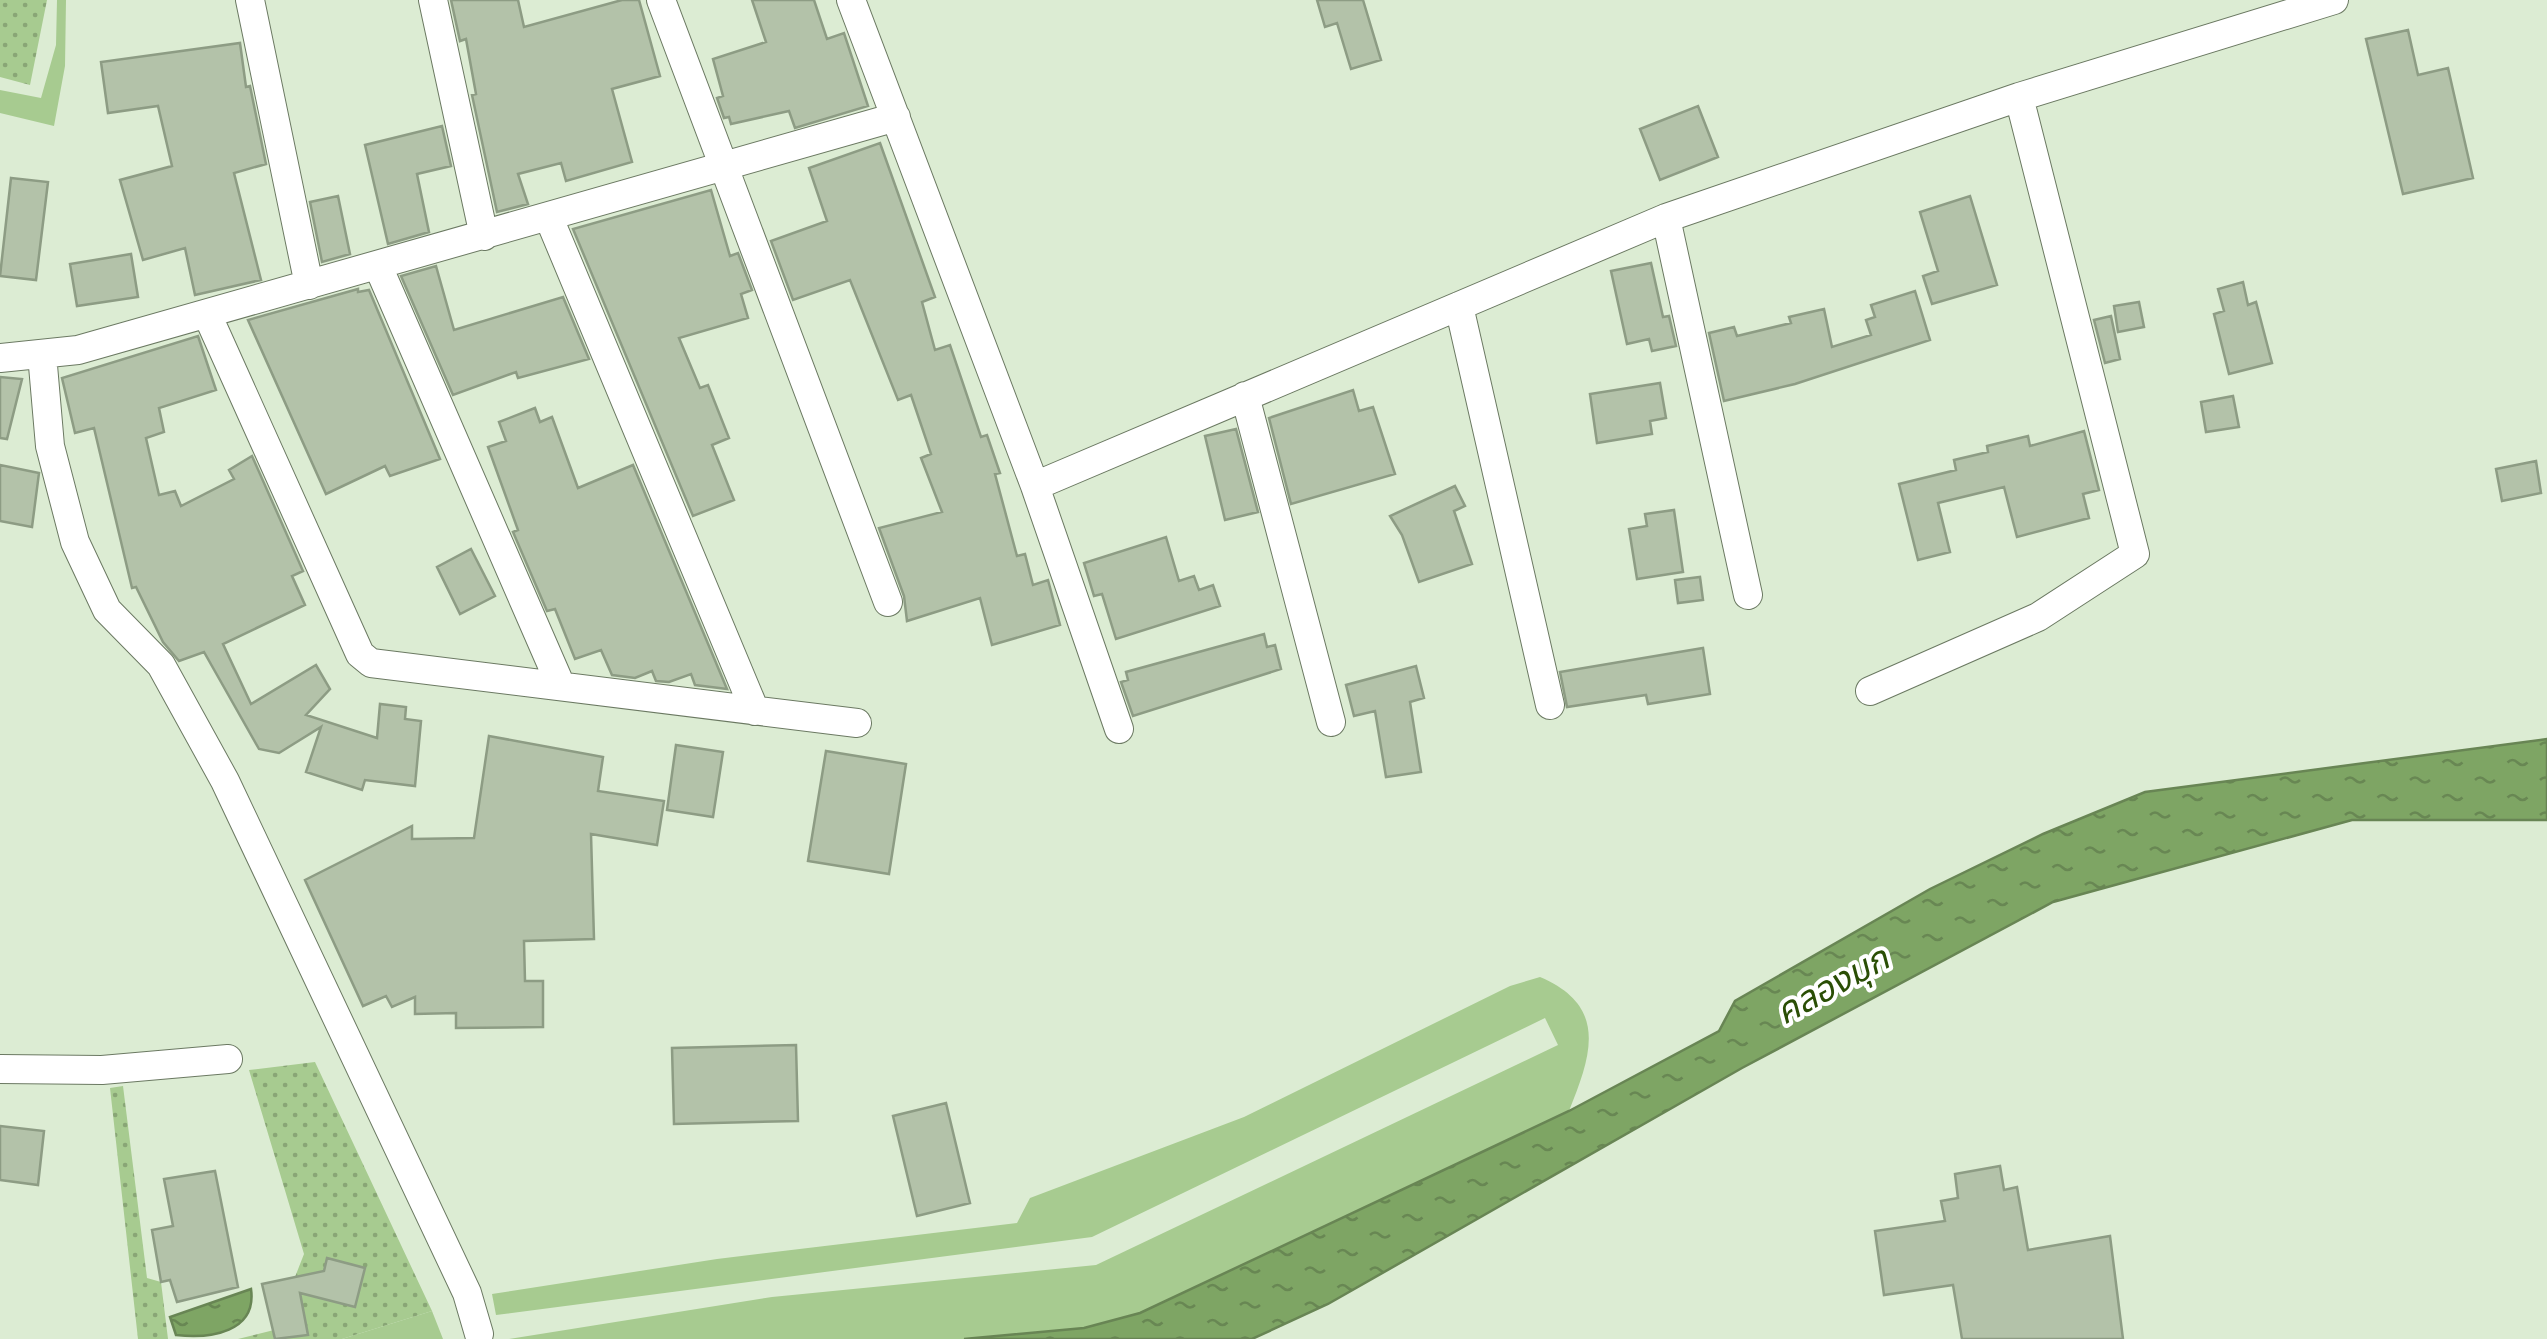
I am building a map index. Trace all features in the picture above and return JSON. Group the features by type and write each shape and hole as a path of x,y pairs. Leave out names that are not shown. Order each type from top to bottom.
{"street":[{"path":"250,0 309,285"},
{"path":"433,0 484,236"},
{"path":"661,0 888,602"},
{"path":"1035,486 1666,218 2019,96 2334,0"},
{"path":"856,1 1120,729"},
{"path":"1870,691 2038,617 2135,554 2019,96"},
{"path":"0,358 78,350 896,118"},
{"path":"550,218 755,710"},
{"path":"1666,218 1748,595"},
{"path":"378,266 562,686"},
{"path":"1459,306 1550,705"},
{"path":"207,314 360,654 371,663 857,723"},
{"path":"42,354 50,446 75,542 107,610 161,665 226,781 468,1293 479,1334"},
{"path":"1245,396 1331,722"},
{"path":"0,1069 102,1070 228,1060"}],"shaded area":[{"path":"0,0 47,0 30,85 0,77"},
{"path":"57,0 66,0 65,66 54,126 0,113 0,90 41,98 56,45"},
{"path":"1540,977 1576,1002 1589,1034 1584,1070 1569,1111 1140,1313 1084,1328 964,1339 509,1339 772,1297 1096,1265 1558,1045 1545,1018 1092,1237 496,1315 492,1294 717,1259 1017,1223 1030,1198 1244,1117 1510,986"},
{"path":"315,1062 432,1311 342,1339 238,1339 306,1322 295,1277 304,1254 249,1070"},
{"path":"123,1086 147,1278 161,1282 168,1339 138,1339 110,1088"},
{"path":"432,1311 443,1339 342,1339"}],"water":[{"name":"คลองมุก","path":"2547,739 2547,820 2352,820 2053,902 1742,1068 1328,1304 1252,1339 964,1339 1084,1328 1140,1313 1569,1111 1719,1031 1735,1001 1930,889 2043,834 2145,792"},
{"path":"251,1289 247,1315 239,1324 217,1334 176,1335 170,1317"}],"building":[{"path":"451,0 518,0 524,27 622,0 639,0 660,76 612,89 632,162 566,181 561,163 518,174 528,204 497,212 472,95 476,94 466,39 460,41"},
{"path":"752,0 814,0 827,39 844,33 868,106 795,128 789,111 731,124 729,117 724,118 717,98 723,96 713,59 766,42"},
{"path":"1317,0 1363,0 1381,60 1351,69 1337,23 1325,27"},
{"path":"2408,30 2418,75 2448,68 2473,178 2403,194 2366,39"},
{"path":"240,43 246,87 250,86 266,164 234,173 261,280 195,295 185,248 143,260 120,180 172,166 158,106 108,113 101,62"},
{"path":"1698,106 1718,157 1660,180 1640,129"},
{"path":"442,126 451,166 417,174 429,232 388,244 365,145"},
{"path":"880,143 935,297 922,302 935,350 950,345 981,437 987,435 1000,473 995,474 1017,556 1025,554 1033,585 1048,580 1060,625 992,645 980,598 907,621 904,596 879,528 942,512 921,458 931,454 911,395 898,400 850,280 793,300 771,241 827,221 809,168"},
{"path":"11,178 48,182 36,280 0,276"},
{"path":"711,190 730,256 738,253 752,290 741,294 748,318 679,338 700,388 708,385 729,438 712,445 734,500 693,516 573,229"},
{"path":"338,196 350,254 322,262 310,202"},
{"path":"1970,196 1997,285 1932,304 1923,276 1938,271 1920,212"},
{"path":"131,254 138,297 77,306 70,264"},
{"path":"1651,263 1663,317 1669,316 1676,346 1652,351 1649,339 1627,344 1611,271"},
{"path":"436,266 454,330 563,297 589,359 518,378 516,372 453,395 401,276"},
{"path":"2243,282 2248,305 2256,302 2272,363 2229,374 2214,314 2224,311 2218,289"},
{"path":"358,289 369,290 440,459 390,476 385,466 326,494 248,320"},
{"path":"1915,291 1930,340 1795,384 1724,401 1709,333 1734,327 1737,336 1791,323 1789,317 1824,309 1832,347 1871,335 1866,320 1875,317 1871,305"},
{"path":"2139,302 2144,327 2118,332 2114,306"},
{"path":"2111,316 2120,359 2105,363 2094,320"},
{"path":"198,336 216,390 159,408 164,432 146,438 159,495 175,491 181,506 234,479 229,470 252,456 303,571 292,576 305,605 223,644 251,704 316,665 330,689 306,715 377,738 380,704 406,707 405,719 421,721 415,786 365,780 362,790 306,772 321,727 279,753 259,749 204,652 179,661 163,642 136,587 132,588 94,428 75,433 62,378"},
{"path":"0,377 22,379 7,439 0,438"},
{"path":"1660,383 1666,418 1650,421 1652,434 1597,443 1590,394"},
{"path":"1353,390 1359,411 1373,407 1395,474 1291,504 1269,418"},
{"path":"2233,396 2239,427 2206,432 2201,402"},
{"path":"535,408 540,422 552,417 578,488 633,465 727,689 695,685 691,674 669,682 656,681 652,671 635,678 612,675 601,650 575,659 555,609 547,611 513,532 518,530 488,447 506,441 499,422"},
{"path":"1236,429 1258,512 1225,520 1205,436"},
{"path":"2084,431 2099,490 2083,494 2089,518 2017,537 2004,487 1938,503 1950,552 1918,560 1899,484 1956,470 1954,460 1988,452 1987,446 2028,436 2030,446"},
{"path":"2536,461 2541,493 2502,501 2496,469"},
{"path":"0,465 39,473 32,527 0,521"},
{"path":"1455,486 1465,506 1454,511 1472,564 1419,582 1402,535 1390,516"},
{"path":"1674,510 1683,572 1637,579 1629,529 1647,526 1645,514"},
{"path":"1166,537 1179,581 1194,576 1199,590 1213,585 1220,606 1116,639 1102,594 1094,596 1084,563"},
{"path":"471,549 495,596 460,614 437,567"},
{"path":"1700,577 1703,600 1678,603 1675,580"},
{"path":"1264,634 1267,647 1275,645 1281,669 1133,716 1121,682 1128,680 1126,672"},
{"path":"1703,648 1710,694 1648,704 1646,695 1567,707 1560,672"},
{"path":"1416,666 1424,698 1410,702 1421,772 1386,777 1375,711 1354,716 1346,685"},
{"path":"489,736 603,757 598,791 664,801 657,845 591,834 594,939 524,941 525,981 543,981 543,1027 456,1028 456,1013 415,1014 415,997 392,1007 386,996 363,1006 305,880 412,826 412,839 474,838"},
{"path":"676,745 723,752 713,817 667,810"},
{"path":"826,751 906,764 889,874 808,861"},
{"path":"796,1045 798,1121 674,1124 672,1048"},
{"path":"946,1103 970,1203 917,1216 893,1116"},
{"path":"0,1126 44,1131 38,1185 0,1180"},
{"path":"2000,1166 2004,1190 2017,1187 2028,1250 2110,1236 2123,1339 1962,1339 1953,1285 1884,1295 1875,1231 1945,1221 1941,1201 1958,1198 1955,1174"},
{"path":"215,1171 238,1287 177,1302 170,1280 161,1282 152,1230 173,1226 164,1179"},
{"path":"327,1258 365,1268 355,1307 300,1293 308,1335 275,1339 262,1284 324,1271"}]}
